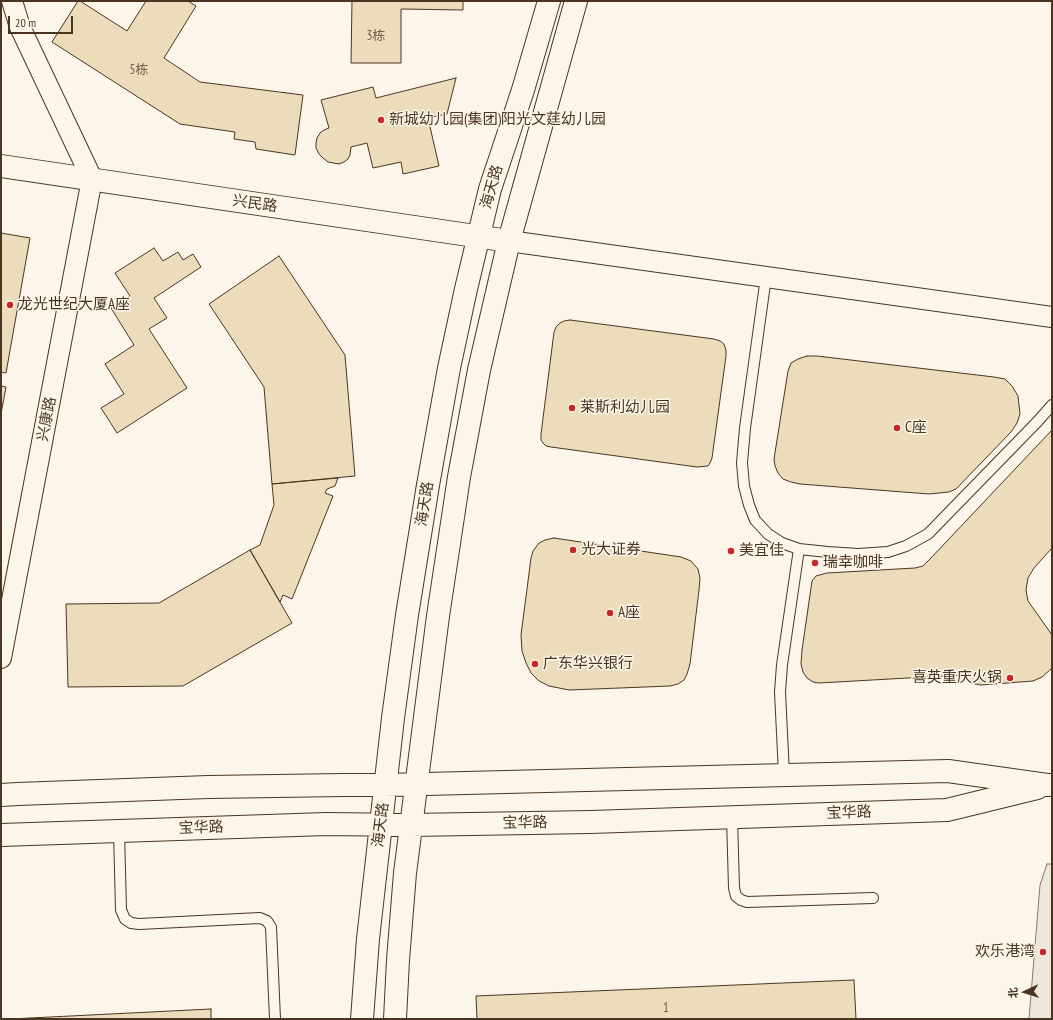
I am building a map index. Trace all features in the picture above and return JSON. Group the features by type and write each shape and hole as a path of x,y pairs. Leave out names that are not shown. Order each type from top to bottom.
{"main road":[{"name":"海天路","path":"362,1019 374,873 393,718 407,615 449,368 490,189 523,90 549,1"},
{"name":"海天路","path":"395,1019 404,886 411,825 438,616 459,477 479,370 510,241 576,1"},
{"name":"兴民路","path":"1,166 510,241"},
{"name":"宝华路","path":"1,795 200,787 385,785 948,771 1049,785"},
{"name":"宝华路","path":"1,835 326,824 411,825 598,822 947,810 1049,785"}],"street":[{"path":"12,1 20,27 92,179"},
{"name":"兴康路","path":"1,658 92,179"},
{"path":"510,241 1052,318"}],"lane":[{"path":"766,277 745,428 742,464 744,486 755,520 768,534 782,543 799,549 858,554 888,552 906,546 928,534 1052,406"},
{"path":"784,774 780,692 782,665 799,549"},
{"path":"732,817 734,888 736,896 740,900 747,902 873,898"},
{"path":"119,831 121,910 125,919 131,923 139,924 260,918 267,921 271,927 275,1019"}],"shaded area":[{"name":"欢乐港湾","path":"1047,864 1052,864 1052,1019 1029,1019 1040,885"}],"building":[{"path":"78,1 127,31 146,1 188,1 196,6 164,58 200,82 303,95 295,155 256,149 255,142 234,139 235,132 180,124 52,42"},
{"path":"352,1 463,1 463,10 401,9 401,63 351,63"},
{"path":"456,78 447,114 428,118 439,166 403,174 401,162 373,168 367,143 351,147 348,159 339,164 328,162 319,154 316,148 317,138 320,133 329,128 321,100 373,87 376,98"},
{"name":"龙光世纪大厦A座","path":"1,233 30,238 6,373 1,372"},
{"path":"154,248 163,261 178,252 183,260 193,254 201,267 154,298 167,318 149,329 187,388 117,433 101,408 124,394 105,364 134,345 111,308 130,296 115,273"},
{"path":"279,256 345,355 355,476 272,484 264,387 209,304"},
{"path":"570,320 714,339 724,344 726,356 712,458 708,466 697,467 551,447 546,446 543,443 541,440 541,434 554,332 560,323"},
{"name":"C座","path":"807,356 1005,379 1012,386 1018,396 1020,414 1017,423 1011,432 956,489 949,492 929,494 800,484 791,482 783,479 778,473 774,459 788,371 791,363"},
{"path":"1,386 6,387 1,414"},
{"path":"1052,430 1052,548 1034,568 1028,578 1026,590 1028,601 1052,635 1052,668 1042,677 1033,681 981,685 970,683 961,675 819,683 813,682 807,678 803,672 801,664 802,650 812,581 816,576 827,573 915,568 923,566"},
{"path":"338,478 335,486 327,489 325,493 333,496 292,599 283,595 280,602 250,550 260,545 274,505 272,484"},
{"name":"A座","path":"554,538 681,557 691,561 698,569 700,578 690,664 684,680 678,684 670,686 569,690 549,686 539,681 531,673 522,651 521,635 531,558 533,551 539,543"},
{"path":"250,550 292,623 183,686 68,687 66,604 159,603"},
{"path":"854,980 856,1019 477,1019 476,996"},
{"path":"211,1009 211,1019 10,1019"}],"place":[{"name":"新城幼儿园(集团)阳光文莛幼儿园","path":"381,120"},
{"name":"龙光世纪大厦A座","path":"10,305"},
{"name":"莱斯利幼儿园","path":"572,408"},
{"name":"C座","path":"897,428"},
{"name":"光大证券","path":"573,550"},
{"name":"美宜佳","path":"731,551"},
{"name":"瑞幸咖啡","path":"815,563"},
{"name":"A座","path":"610,613"},
{"name":"广东华兴银行","path":"535,664"},
{"name":"喜英重庆火锅","path":"1010,678"},
{"name":"欢乐港湾","path":"1043,952"}]}
